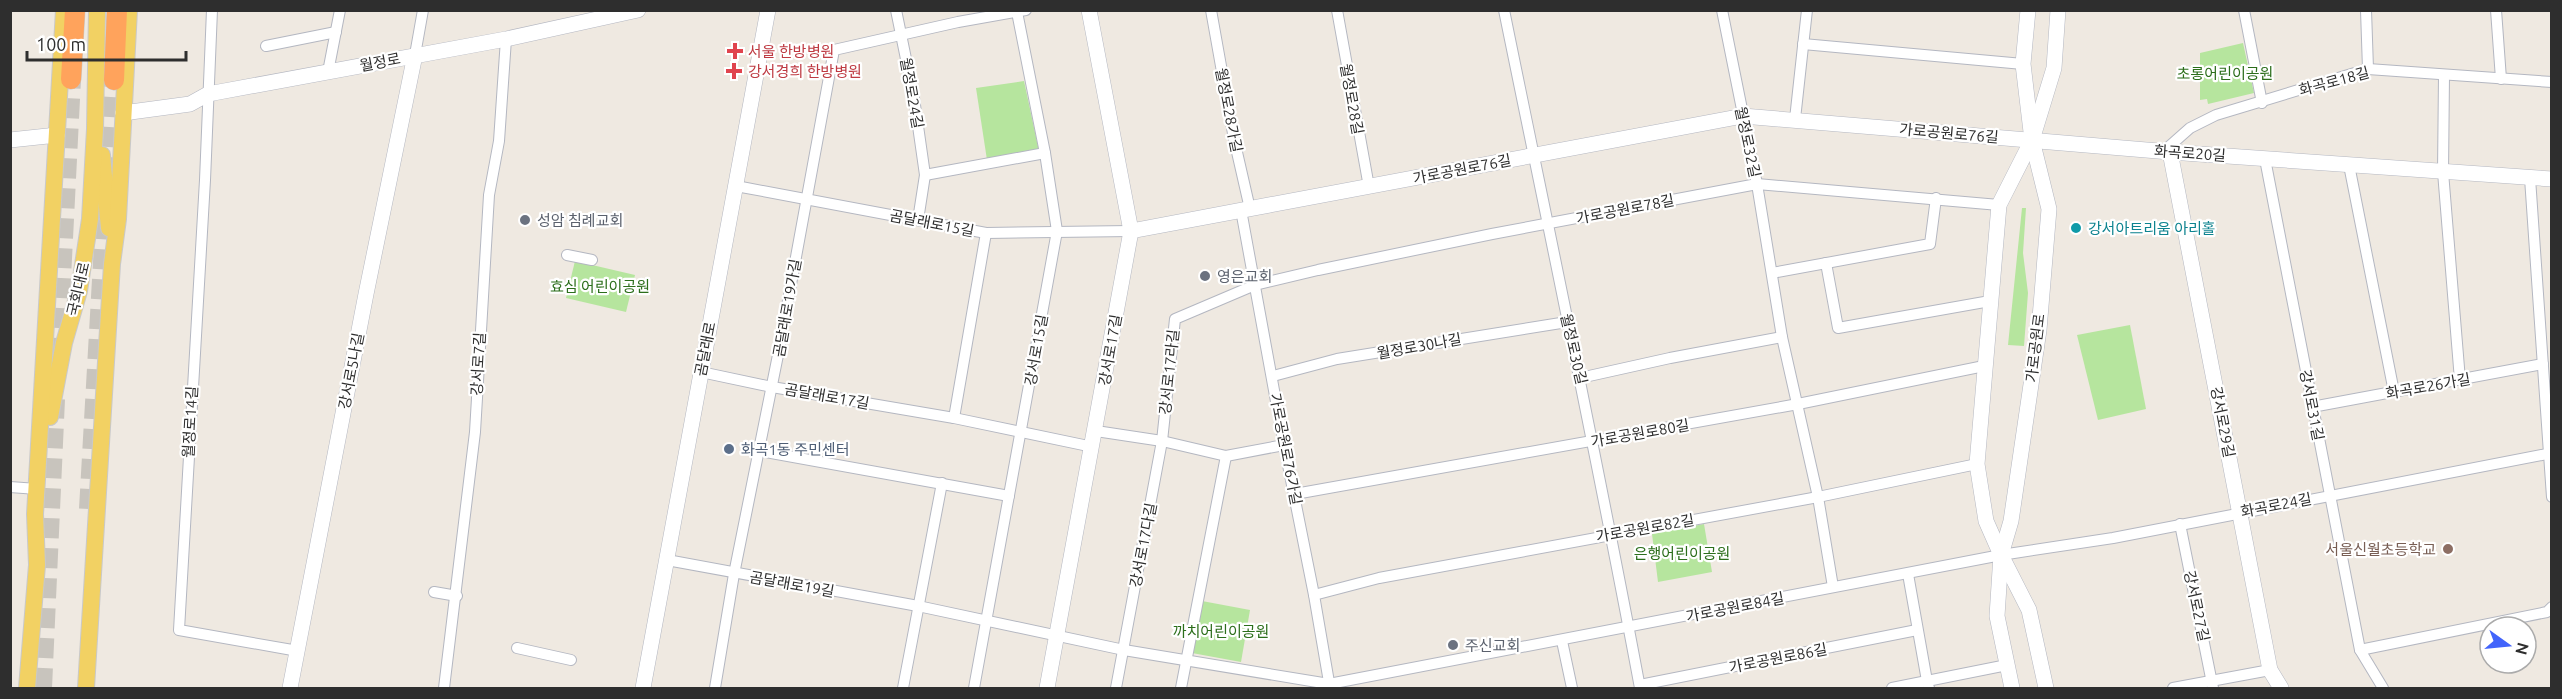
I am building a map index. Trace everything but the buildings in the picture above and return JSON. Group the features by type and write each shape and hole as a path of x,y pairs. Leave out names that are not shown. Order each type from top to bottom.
{"highway":[{"path":"71,79 75,10"},
{"path":"114,80 117,10"}],"main road":[{"path":"27,688 37,564 35,514 64,10"},
{"name":"국회대로","path":"37,564 44,515 49,422 64,343 81,282 90,219 95,129 97,10"},
{"name":"국회대로","path":"104,10 101,51 102,151 112,264"},
{"path":"86,688 112,264 118,219 129,10"}],"street":[{"path":"208,94 212,10"},
{"path":"328,72 340,10"},
{"path":"415,55 423,10"},
{"name":"월정로","path":"123,113 190,104 208,94 506,39 608,13 638,10"},
{"name":"곰달래로","path":"643,688 768,10"},
{"name":"월정로24길","path":"896,10 925,176 918,220"},
{"name":"강서로17길","path":"1047,688 1131,231 1089,10"},
{"name":"월정로28가길","path":"1211,10 1245,209"},
{"name":"월정로28길","path":"1337,10 1369,187"},
{"name":"월정로30길","path":"1504,10 1567,322 1594,442 1640,687"},
{"name":"월정로32길","path":"1722,10 1757,184 1782,338 1818,497 1833,587"},
{"path":"1795,119 1807,10"},
{"name":"가로공원로","path":"2012,688 1997,616 2001,555 2010,522 2039,330 2049,209 2032,140 2023,64 2028,10"},
{"name":"가로공원로","path":"2046,688 2029,610 1986,521 1977,464 1999,205 2032,140 2054,68 2058,10"},
{"path":"2244,10 2262,103"},
{"path":"2366,10 2368,69"},
{"path":"2496,10 2501,79"},
{"path":"902,34 1022,11"},
{"name":"강서로15길","path":"974,688 1057,231 1022,11"},
{"path":"266,46 336,32"},
{"name":"곰달래로19가길","path":"715,688 734,574 834,50 902,34"},
{"name":"강서로7길","path":"444,688 457,596 474,440 489,195 499,141 506,39"},
{"path":"1803,44 2023,64 2028,85 2031,91 2036,93 2043,92 2054,68"},
{"name":"강서로5나길","path":"290,688 347,389 415,55"},
{"name":"화곡로18길","path":"2167,152 2173,141 2190,128 2216,115 2262,103 2368,69 2552,82"},
{"path":"2444,75 2443,172 2460,380"},
{"name":"월정로14길","path":"208,94 179,630 298,651"},
{"name":"가로공원로76길","path":"1131,231 1743,116 2032,140"},
{"path":"10,140 57,135"},
{"name":"화곡로20길","path":"2032,140 2167,152 2552,179"},
{"name":"강서로29길","path":"2167,152 2241,513 2270,670 2282,688"},
{"path":"925,176 1045,153"},
{"name":"강서로31길","path":"2265,159 2360,650 2383,688"},
{"path":"2349,165 2394,392"},
{"path":"2530,178 2552,497"},
{"name":"가로공원로78길","path":"1255,285 1318,270 1757,184 1999,205"},
{"name":"곰달래로15길","path":"736,186 986,233 1131,231"},
{"path":"1772,273 1930,244 1936,198"},
{"name":"가로공원로76가길","path":"1245,209 1255,285 1329,686"},
{"path":"954,418 986,233"},
{"path":"567,255 592,260"},
{"path":"1826,263 1838,328 1990,301"},
{"name":"강서로17라길","path":"1162,441 1175,319 1255,285"},
{"name":"월정로30나길","path":"1273,376 1337,359 1567,322"},
{"path":"1580,378 1670,358 1782,338"},
{"name":"화곡로26가길","path":"2313,407 2543,364"},
{"name":"가로공원로80길","path":"1295,494 1594,442 1984,366"},
{"name":"곰달래로17길","path":"701,372 771,387 954,418 1093,447"},
{"path":"1096,431 1162,441 1226,456 1284,445"},
{"name":"강서로17다길","path":"1116,688 1162,441"},
{"path":"759,451 1009,496"},
{"name":"화곡로24길","path":"2001,555 2241,513 2550,453"},
{"path":"1181,688 1226,456"},
{"name":"가로공원로82길","path":"1314,595 1379,578 1818,497 1977,464"},
{"path":"903,688 942,483"},
{"path":"10,487 37,489"},
{"name":"강서로27길","path":"2180,524 2213,685"},
{"name":"가로공원로84길","path":"1329,686 2001,555"},
{"name":"곰달래로19길","path":"667,560 918,606 1057,637"},
{"path":"1908,574 1928,685"},
{"path":"434,592 457,596"},
{"path":"2360,650 2547,612 2552,607"},
{"name":"가로공원로86길","path":"1640,687 1917,630"},
{"path":"1057,637 1329,686"},
{"path":"1562,640 1572,688"},
{"path":"517,648 571,660"},
{"path":"1892,688 1928,685 2007,665"},
{"path":"2173,688 2213,685 2270,670"}],"green space":[{"name":"초롱어린이공원","path":"2243,43 2254,93 2208,104 2207,99 2200,100 2200,53"},
{"path":"1024,81 1039,151 987,160 976,88"},
{"path":"2022,208 2026,208 2023,253 2028,293 2024,346 2008,345"},
{"name":"효심 어린이공원","path":"575,261 635,275 626,312 566,298"},
{"path":"2130,325 2146,409 2098,420 2077,335"},
{"name":"은행어린이공원","path":"1704,524 1712,572 1658,582 1652,534"},
{"name":"까치어린이공원","path":"1202,601 1250,610 1241,662 1192,653"}],"tunnel":[{"path":"57,358 71,79"},
{"path":"108,177 114,80"},
{"path":"89,509 106,209"},
{"path":"42,688 55,399"}],"place":[{"name":"서울 한방병원","path":"735,51"},
{"name":"강서경희 한방병원","path":"734,71"},
{"name":"성암 침례교회","path":"525,220"},
{"name":"강서아트리움 아리홀","path":"2076,228"},
{"name":"영은교회","path":"1205,276"},
{"name":"화곡1동 주민센터","path":"729,449"},
{"name":"서울신월초등학교","path":"2448,549"},
{"name":"주신교회","path":"1453,645"}]}
